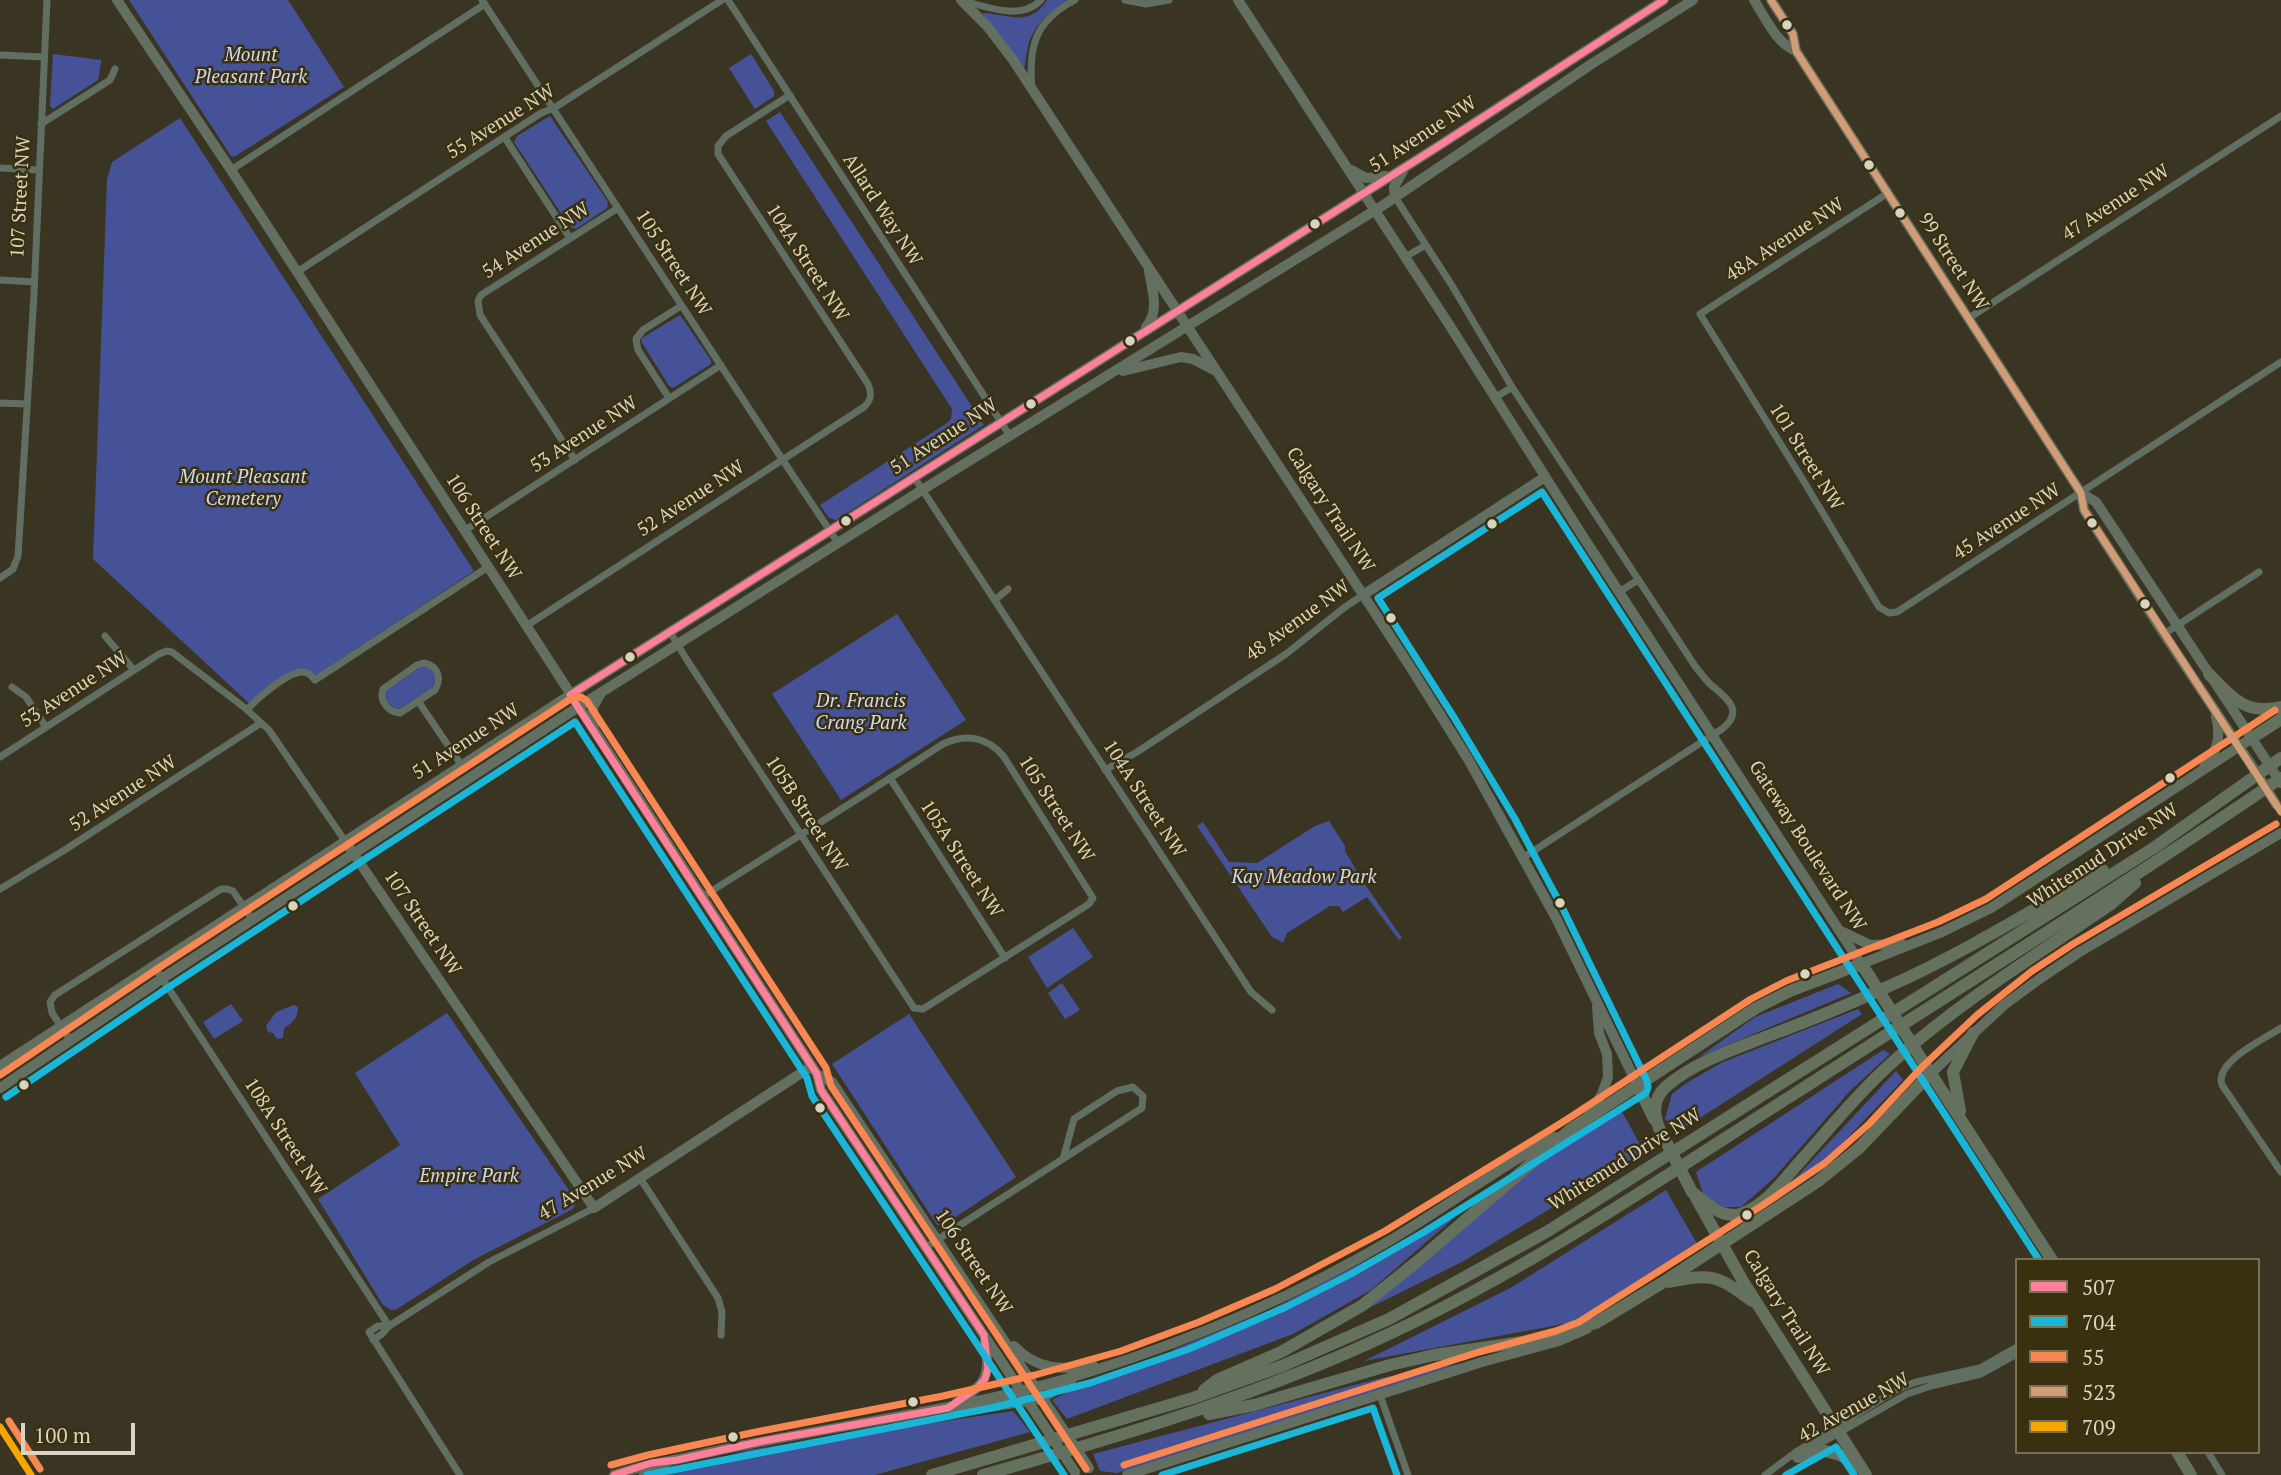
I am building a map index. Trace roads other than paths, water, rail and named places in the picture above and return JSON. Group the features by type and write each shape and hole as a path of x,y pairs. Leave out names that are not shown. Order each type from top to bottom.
{"highway":[{"path":"2209,674 2240,704 2256,709 2281,707"},
{"path":"2252,738 2281,719"},
{"name":"Whitemud Drive NW","path":"932,1475 1193,1398 1282,1366 1365,1330 1472,1275 1548,1231 2155,847 2281,758"},
{"name":"Whitemud Drive NW","path":"983,1475 1164,1423 1280,1382 1393,1332 1525,1263 2163,858 2281,778"},
{"path":"1659,1128 1654,1112 1657,1098 1669,1084 1692,1070 1726,1053 1905,979 2103,871 2155,847"},
{"path":"1692,1192 1714,1209 1728,1215 1743,1214 1752,1208 1774,1190 1854,1099 1899,1056 1937,1024 2111,904 2163,858"},
{"path":"1193,1398 1217,1380 1281,1352 1363,1305 1589,1116 1756,1008 1790,991 1861,964"},
{"name":"Gateway Boulevard NW","path":"1861,964 2051,1258"},
{"path":"1963,1121 1954,1072 1973,1033"},
{"path":"1164,1423 1254,1405 1390,1365 1434,1355 1522,1342 1596,1323 1800,1194 1876,1132 1931,1073"},
{"name":"Calgary Trail NW","path":"1638,1086 1721,1244 1864,1472"},
{"path":"1662,1283 1697,1276 1709,1277 1727,1284 1758,1305"},
{"path":"1798,1457 1817,1451 1829,1451 1864,1472"},
{"path":"2177,1454 2191,1475"}],"main road":[{"name":"106 Street NW","path":"117,0 231,170 815,1070 821,1090 1076,1473"},
{"name":"Gateway Boulevard NW","path":"1238,0 1861,964"},
{"name":"51 Avenue NW","path":"0,1066 570,695 1363,194 1664,0"},
{"name":"51 Avenue NW","path":"0,1088 163,978 578,707 922,489 1375,211 1599,59 1693,0"},
{"name":"Calgary Trail NW","path":"963,1 996,37 1032,89 1456,740 1524,858 1638,1086"},
{"name":"99 Street NW","path":"1772,1 1793,34 1796,51 2081,493 2084,510 2278,808"},
{"name":"99 Street NW","path":"1755,2 1780,40 1796,51"},
{"path":"1345,165 1355,174 1371,178 1385,176 1407,166"},
{"path":"1395,197 1395,183 1407,166"},
{"path":"1134,337 1149,325 1154,312 1149,267"},
{"path":"1115,372 1181,356 1218,372"},
{"name":"48 Avenue NW","path":"1363,595 1545,477"},
{"name":"99 Street NW","path":"2081,493 2096,502 2281,783"},
{"path":"594,731 593,707 603,691"},
{"path":"2200,773 2218,744 2219,733 2214,708"},
{"path":"1861,964 1942,932 2003,900 2252,738"},
{"path":"1931,1073 2004,1005 2068,960 2281,833"},
{"name":"107 Street NW","path":"345,841 594,1208"},
{"path":"1838,930 1860,942 1876,946 1913,942 1942,932"},
{"path":"1589,1116 1608,1077 1607,1054 1599,1033 1596,999"},
{"name":"106 Street NW","path":"815,1070 832,1082 1091,1471"},
{"name":"47 Avenue NW","path":"594,1208 815,1070"},
{"path":"614,1475 651,1463 947,1408 1035,1387 1121,1362 1217,1326 1312,1283 1391,1239 1571,1129"},
{"path":"1127,1475 1482,1362 1574,1336 1596,1323"},
{"path":"996,1328 1020,1353 1036,1364 1064,1370 1121,1362"},
{"path":"947,1408 985,1379 988,1368 984,1335"},
{"path":"1036,1413 1042,1397 1085,1373"},
{"path":"947,1408 963,1411 1027,1401 1035,1387"}],"street":[{"name":"107 Street NW","path":"0,578 17,564 47,0"},
{"name":"55 Avenue NW","path":"297,272 541,113 554,108 722,0"},
{"name":"Allard Way NW","path":"728,0 1010,436"},
{"name":"Calgary Trail NW","path":"963,1 1015,12 1030,9 1041,0"},
{"path":"1032,89 1031,56 1034,40 1050,18 1075,0"},
{"path":"1129,0 1169,0"},
{"path":"231,170 484,2"},
{"name":"105 Street NW","path":"484,2 838,543"},
{"path":"0,55 44,57"},
{"path":"41,124 110,80 115,69"},
{"name":"104A Street NW","path":"790,95 726,136 718,146 720,158 868,384 871,397"},
{"name":"47 Avenue NW","path":"1969,318 2281,116"},
{"path":"505,138 570,238"},
{"path":"0,168 39,170"},
{"name":"48A Avenue NW","path":"1700,314 1888,193"},
{"path":"1395,197 1512,387 1695,666 1731,704 1732,713 1728,724 1524,858"},
{"name":"54 Avenue NW","path":"575,460 477,306 481,295 618,208"},
{"path":"1405,257 1426,244"},
{"path":"0,280 34,282"},
{"path":"669,398 638,350 636,342 643,330 681,306"},
{"name":"101 Street NW","path":"1700,314 1879,607 1889,613"},
{"name":"45 Avenue NW","path":"1889,613 1897,612 2281,362"},
{"name":"53 Avenue NW","path":"464,531 720,365"},
{"path":"1496,397 1512,387"},
{"name":"52 Avenue NW","path":"526,626 864,407 871,397"},
{"path":"0,403 27,404"},
{"name":"104A Street NW","path":"914,477 1251,992 1272,1010"},
{"path":"247,710 260,697 297,673 307,673 316,680 488,567"},
{"path":"2164,634 2259,572"},
{"path":"1619,592 1639,580"},
{"path":"995,600 1008,589"},
{"name":"48 Avenue NW","path":"1105,770 1137,752 1286,654 1363,595"},
{"name":"105B Street NW","path":"670,632 914,1008 920,1010 1005,958"},
{"path":"105,636 134,670"},
{"name":"107 Street NW","path":"167,651 179,656 261,723 277,741 345,841"},
{"name":"53 Avenue NW","path":"0,757 167,651"},
{"path":"430,664 439,675 438,685 418,701 400,713 394,712 389,709 382,694 387,685 417,665 430,664"},
{"path":"12,687 26,697 46,727"},
{"path":"418,701 462,766"},
{"name":"52 Avenue NW","path":"1,886 63,851 261,723"},
{"name":"105 Street NW","path":"890,778 951,740 970,738 986,741 1004,757 1092,892 1093,900 1005,958"},
{"path":"702,897 890,778"},
{"name":"105A Street NW","path":"890,778 1005,958"},
{"path":"71,1041 50,1009 53,997 221,889 233,891 253,920"},
{"name":"108A Street NW","path":"154,966 388,1326"},
{"path":"2281,1028 2232,1060 2222,1071 2220,1079 2281,1172"},
{"path":"926,1247 1063,1159 1142,1108 1143,1096 1133,1087 1117,1091 1074,1119 1063,1159"},
{"path":"640,1178 718,1297 722,1312 721,1335"},
{"name":"47 Avenue NW","path":"388,1326 489,1262 594,1208"},
{"path":"388,1326 378,1326 369,1332 460,1475"},
{"path":"373,1340 388,1326"},
{"name":"42 Avenue NW","path":"1785,1462 1798,1457 1904,1386 1980,1368 2015,1348"},
{"name":"42 Avenue NW","path":"1765,1475 1796,1452 1837,1430 1858,1424 1907,1394 1981,1374 2015,1355"},
{"path":"1380,1395 1408,1475"},
{"path":"2209,1454 2222,1475"},
{"path":"642,1475 677,1460"}],"park label":[{"name":"Mount Pleasant Park","path":"251,67"},
{"name":"Mount Pleasant Cemetery","path":"243,489"},
{"name":"Dr. Francis Crang Park","path":"861,713"},
{"name":"Kay Meadow Park","path":"1304,878"},
{"name":"Empire Park","path":"469,1177"}]}
